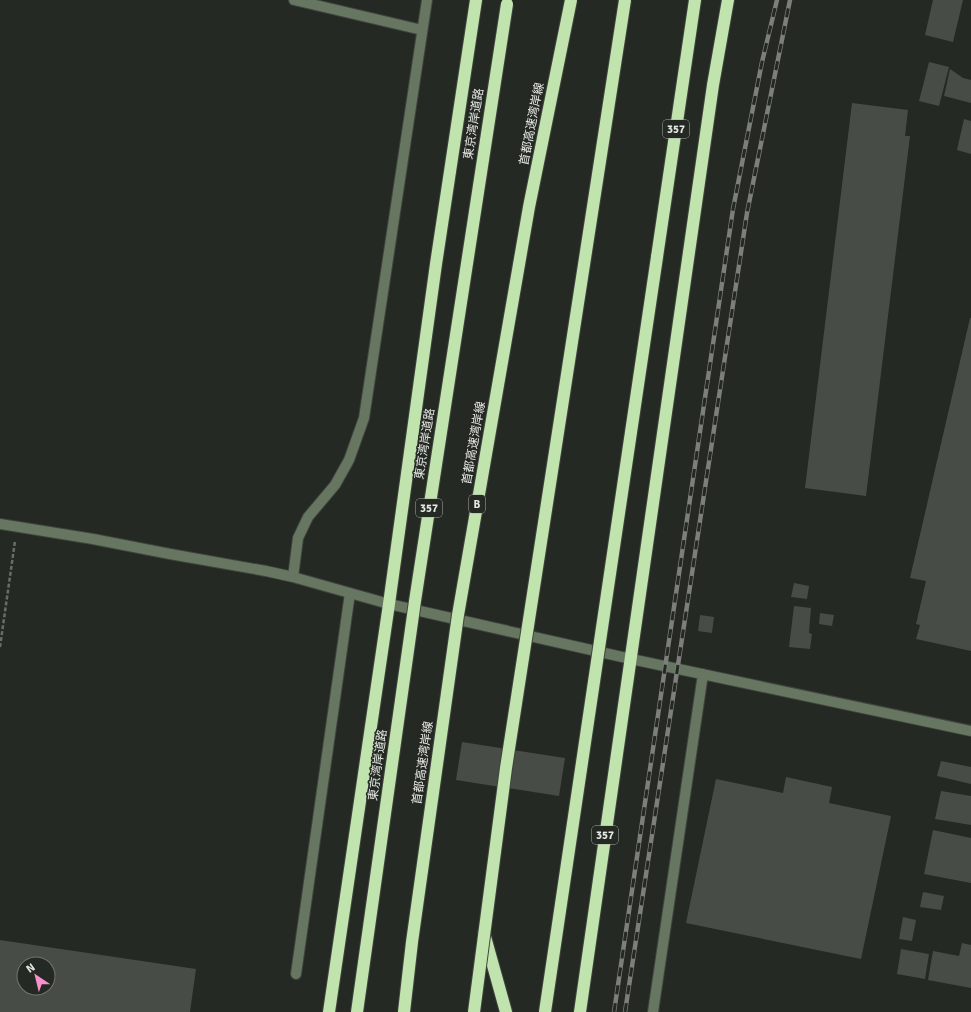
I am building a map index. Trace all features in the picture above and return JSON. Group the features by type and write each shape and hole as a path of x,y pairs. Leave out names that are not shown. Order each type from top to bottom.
{"highway":[{"name":"東京湾岸道路","path":"329,1012 389,604 436,264 476,0"},
{"name":"首都高速湾岸線","path":"404,1012 412,942 458,615 529,207 571,0"},
{"path":"474,1012 506,768 625,0"},
{"name":"357","path":"545,1012 695,0"},
{"name":"357","path":"580,1012 712,93 728,0"},
{"name":"東京湾岸道路","path":"357,1012 415,601 507,2"},
{"path":"484,933 506,1012"}],"street":[{"path":"294,0 422,30"},
{"path":"293,577 298,538 308,517 335,485 349,460 364,418 427,0"},
{"path":"0,524 93,539 293,577 389,604 631,659 971,731"},
{"path":"296,974 350,593"},
{"path":"653,1012 703,674"}],"path":[{"path":"0,647 17,527"}],"building":[{"path":"933,0 963,0 953,42 925,35"},
{"path":"929,62 949,67 939,106 919,101"},
{"path":"950,69 963,78 971,80 971,103 944,96"},
{"path":"852,103 908,110 905,136 910,136 866,496 805,488"},
{"path":"964,119 971,121 971,154 957,150"},
{"path":"970,318 971,651 916,639 920,625 916,624 926,581 910,578"},
{"path":"794,583 809,586 807,599 791,597"},
{"path":"794,606 811,608 809,633 812,634 810,649 789,647"},
{"path":"820,613 834,615 832,626 819,624"},
{"path":"700,615 714,617 712,633 698,631"},
{"path":"462,742 565,758 559,796 456,780"},
{"path":"941,761 971,767 971,784 937,776"},
{"path":"786,777 832,787 829,803 891,816 861,959 686,923 716,779 783,793"},
{"path":"941,791 971,796 971,825 935,819"},
{"path":"933,830 971,838 971,883 924,874"},
{"path":"923,892 944,896 941,910 920,907"},
{"path":"903,917 916,920 912,941 899,939"},
{"path":"0,940 196,969 190,1012 0,1012"},
{"path":"962,943 971,945 971,988 928,980 933,951 959,956"},
{"path":"901,949 929,954 925,979 897,974"}],"railway":[{"path":"614,1012 733,209 762,62 777,0"},
{"path":"625,1012 747,213 790,0"}]}
